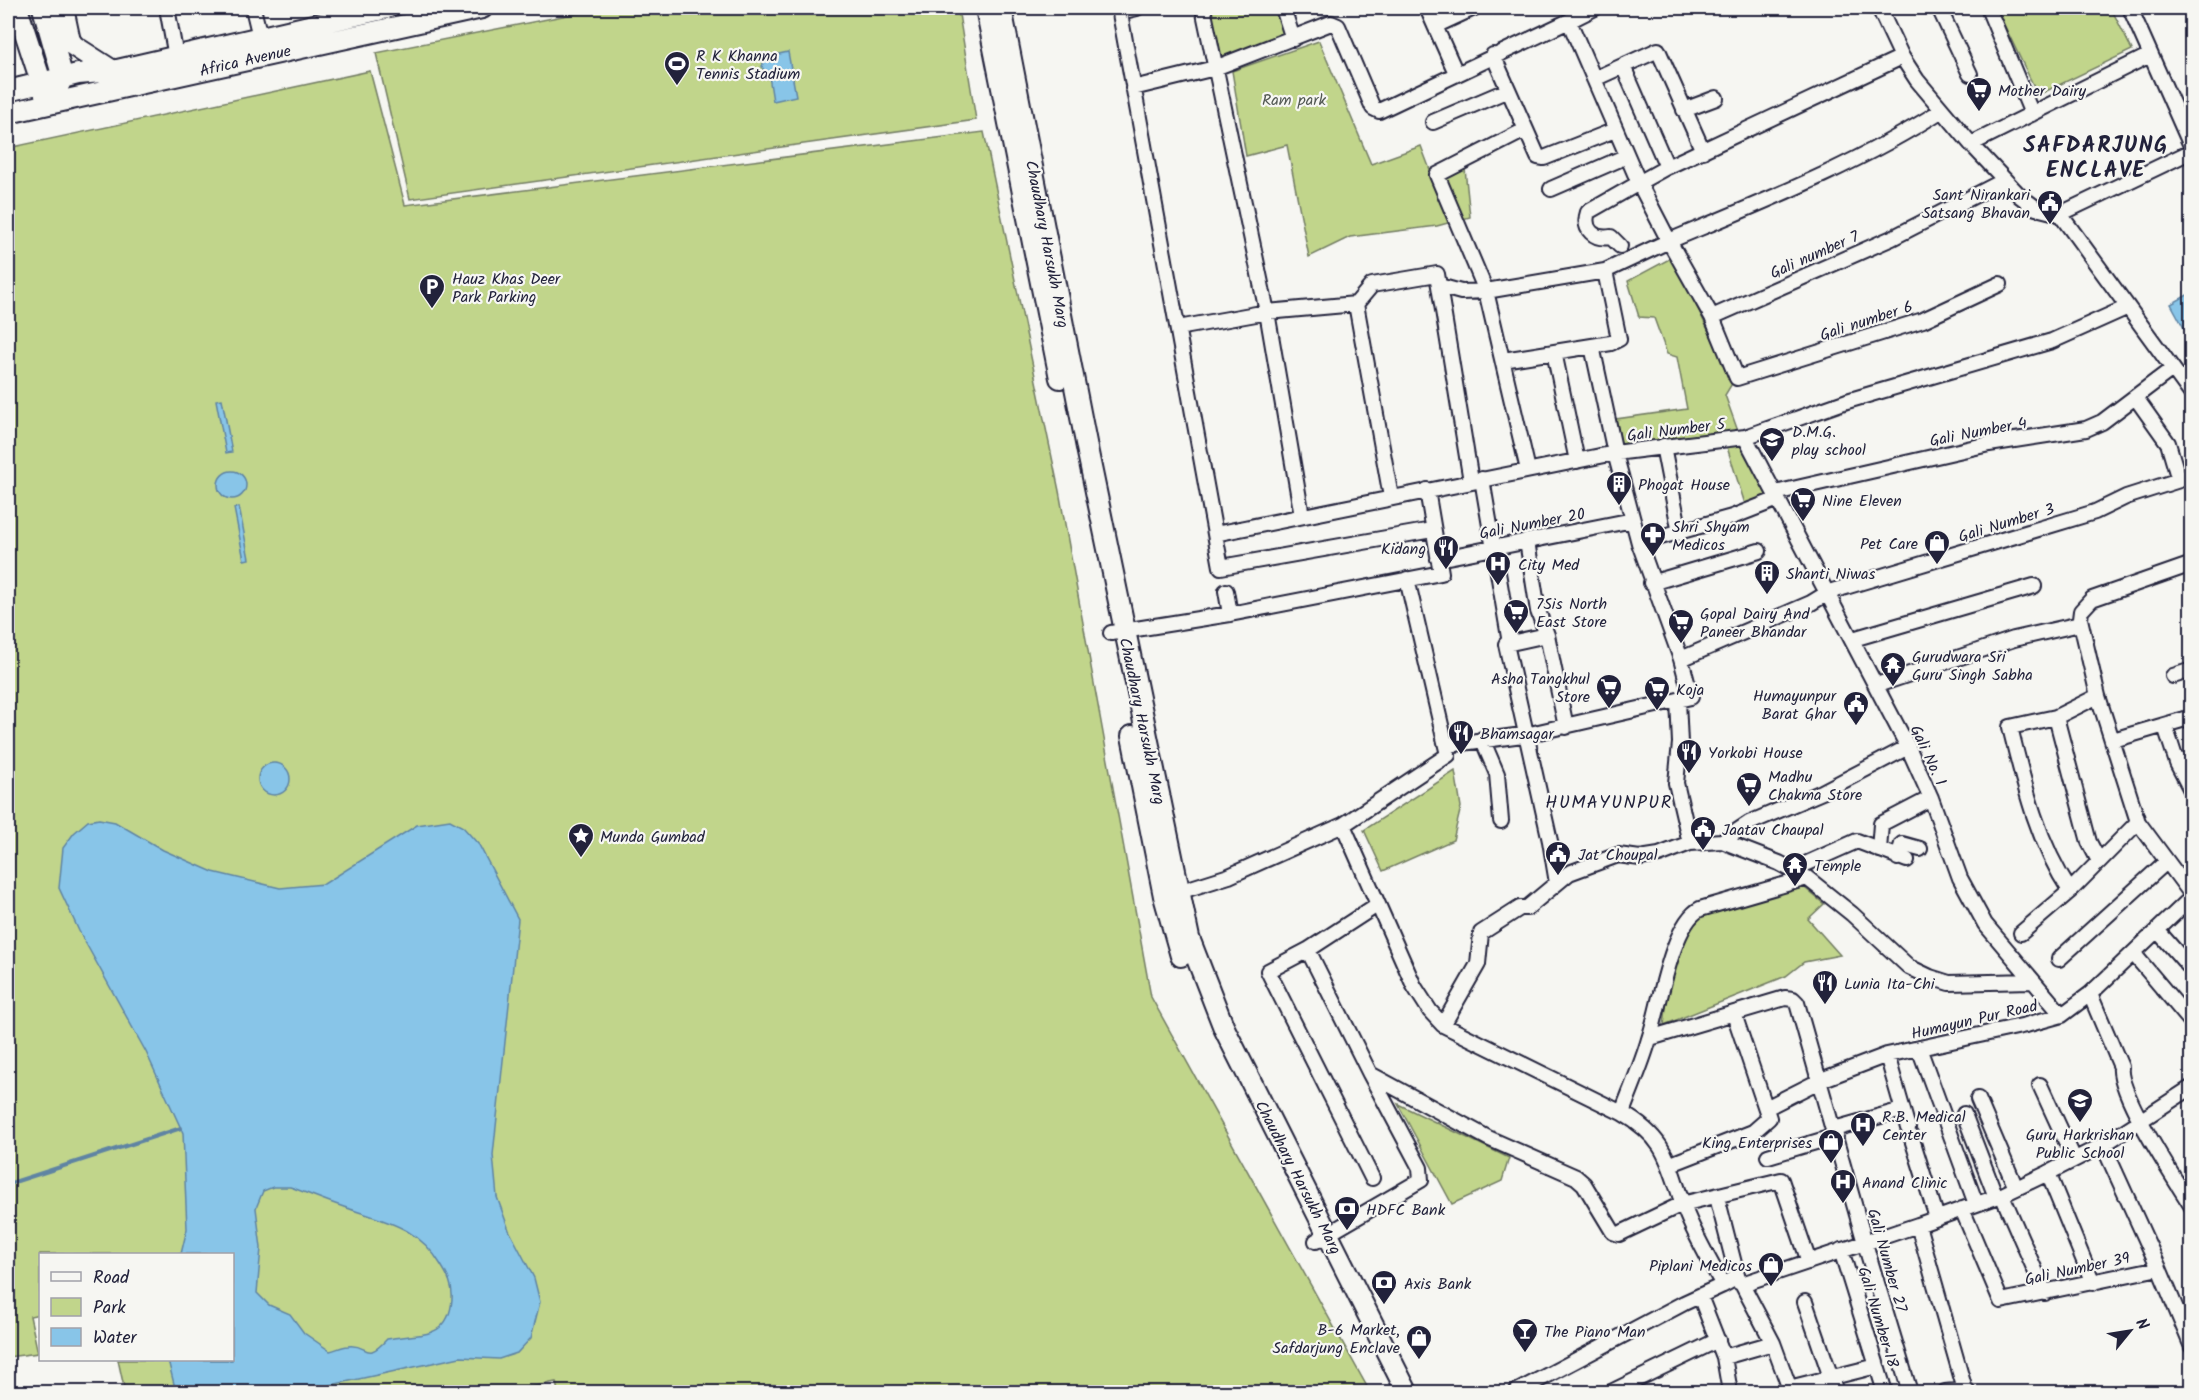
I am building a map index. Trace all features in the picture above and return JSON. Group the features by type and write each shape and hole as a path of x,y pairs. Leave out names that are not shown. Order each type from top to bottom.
{"street":[{"path":"17,8 44,83 47,105"},
{"path":"44,8 63,78 47,105"},
{"path":"44,8 74,46 113,71"},
{"path":"66,8 74,46"},
{"path":"166,8 176,57"},
{"path":"253,8 260,37"},
{"name":"Africa Avenue","path":"8,91 63,78 113,71 176,57 346,13 387,8"},
{"name":"Africa Avenue","path":"8,113 482,8"},
{"name":"Chaudhary Harsukh Marg","path":"986,8 1032,167"},
{"name":"Chaudhary Harsukh Marg","path":"1001,8 1087,453 1118,632 1171,894 1212,1001 1393,1392"},
{"path":"1137,8 1119,10 1221,567 1432,530"},
{"path":"1203,8 1267,312 1302,516"},
{"path":"1283,8 1293,39"},
{"path":"1427,8 1456,74"},
{"path":"1435,26 1474,8"},
{"path":"1133,88 1215,68 1327,24 1338,26 1373,108 1379,111 1595,8"},
{"path":"1879,8 1902,57 1942,110 2005,180 2036,208 2060,214 2192,395"},
{"path":"1939,8 1970,74"},
{"path":"1988,8 2032,114"},
{"path":"2060,214 2192,149 2130,8"},
{"path":"1569,21 1640,183 1669,241 1712,317"},
{"path":"1594,79 1658,50 1703,151"},
{"path":"1493,55 1536,155 1544,158 1615,130"},
{"path":"1971,144 2150,55"},
{"path":"1620,246 1611,237 1597,238 1592,235 1586,217 1588,212 1667,167 1902,57"},
{"path":"1623,66 1667,167"},
{"path":"1433,122 1508,90"},
{"path":"1684,110 1716,98"},
{"path":"1439,286 1461,292 1486,291 1605,271 1895,141 1942,110"},
{"path":"1525,130 1437,175 1486,291 1528,470"},
{"path":"1551,189 1627,156"},
{"name":"Gali number 7","path":"1712,317 1892,238 2005,180"},
{"path":"1503,360 1615,341 1620,334 1605,271"},
{"path":"1178,328 1267,312 1356,304 1372,285 1437,274 1477,480 1494,547 1510,643"},
{"name":"Gali number 6","path":"1712,317 1737,378 1923,320 2000,284"},
{"path":"1356,304 1391,497"},
{"name":"Gali Number 5","path":"1215,534 1615,453 1745,437 1847,401 2052,341 2128,307"},
{"path":"1447,745 1526,735 1691,697 1681,659 1651,583 1639,543 1615,453 1592,346"},
{"path":"1554,352 1577,461"},
{"name":"Gali Number 4","path":"1639,543 1680,533 1777,496 1989,444 2086,429 2102,422 2172,369"},
{"path":"2136,398 2168,443 2185,478"},
{"name":"Gali No. 1","path":"1745,437 1908,747 1931,798 1943,835 1985,924 2062,1015"},
{"path":"1663,446 1680,533"},
{"name":"Gali Number 3","path":"1681,659 1811,603 1828,592 2095,512 2126,497 2185,478"},
{"path":"1118,632 1230,614 1441,573 1427,490"},
{"name":"Gali Number 20","path":"1438,559 1633,520"},
{"path":"1527,540 1538,611 1547,635 1566,727"},
{"path":"1651,583 1759,551"},
{"path":"2192,564 2092,599 2081,611 2080,624 2098,696 2138,822 2192,896"},
{"path":"1171,894 1229,876 1344,825 1445,759 1448,752 1447,745 1407,579"},
{"path":"1852,639 2034,586"},
{"path":"1226,591 1230,614"},
{"path":"1877,685 2014,639 2080,624"},
{"path":"1547,635 1506,644 1557,883"},
{"path":"2173,676 2192,670"},
{"path":"2070,891 2057,872 2040,835 2010,727 2056,717 2098,696"},
{"path":"1678,700 1680,743 1676,783 1690,843"},
{"path":"2056,717 2090,843 2099,861"},
{"path":"2113,740 2192,717"},
{"path":"2165,726 2177,763 2192,792"},
{"path":"1482,739 1497,774 1501,821"},
{"path":"1722,841 1749,823 1822,792 1908,747"},
{"path":"2177,763 2192,758"},
{"path":"1879,850 1881,824 1931,798"},
{"path":"2021,933 2070,891 2138,822"},
{"path":"1344,825 1414,986 1430,1011 1443,1025 1644,1125 1654,1135 1671,1164 1683,1204 1698,1241 1723,1285"},
{"path":"1443,1025 1478,964 1481,933 1520,908 1527,908 1569,873 1618,855 1640,858 1659,855 1690,843 1722,841 1807,878 1852,914 1909,967 1930,977 1949,983 2031,981"},
{"path":"1792,870 1857,841 1903,859 1902,844 1920,849"},
{"path":"2059,959 2166,862"},
{"path":"1622,1113 1650,1038 1665,971 1691,916 1700,909 1807,878"},
{"name":"Humayun Pur Road","path":"1766,1108 1821,1080 1887,1055 2062,1015 2090,994 2192,896"},
{"path":"1372,1178 1268,971 1308,950 1377,905"},
{"path":"2157,930 2192,970"},
{"path":"1308,950 1420,1168 1421,1180 1322,1238"},
{"path":"2133,952 2192,1023"},
{"path":"2090,994 2121,1067 2121,1079 2140,1119 2192,1207"},
{"name":"Gali Number 27","path":"1734,1014 1785,998 1793,999 1797,1003 1821,1080 1865,1243 1911,1392"},
{"path":"1650,1038 1734,1014 1769,1118 1753,1132 1671,1164"},
{"path":"1919,1048 1976,1204"},
{"path":"1887,1055 1937,1218"},
{"path":"1370,1074 1488,1138 1576,1177 1584,1184 1611,1230 1616,1234 1683,1204 1781,1180 1809,1262"},
{"path":"2040,1085 2074,1159"},
{"path":"1519,1392 1734,1279 1740,1282 1809,1262 1999,1196 2103,1145 2192,1087"},
{"path":"1978,1099 2016,1188"},
{"path":"1768,1156 1902,1110"},
{"path":"1964,1114 1999,1196 2045,1293"},
{"path":"2103,1145 2192,1347"},
{"path":"2048,1173 2093,1283"},
{"path":"1717,1197 1740,1282 1773,1343 1790,1390 1834,1386 1877,1366"},
{"name":"Gali Number 39","path":"1962,1209 2001,1301 2159,1268"},
{"path":"1918,1226 1967,1391 1945,1392"},
{"name":"Chaudhary Harsukh Marg","path":"1322,1238 1407,1392"},
{"name":"Gali Number 18","path":"1841,1250 1885,1392"},
{"path":"1700,1296 1724,1357 1729,1389 1715,1392"},
{"path":"1805,1302 1834,1386"},
{"path":"1611,1392 1718,1340"},
{"path":"1724,1357 1773,1343"}],"green space":[{"name":"R K Khanna Tennis Stadium","path":"603,8 958,8 976,120 410,199 376,53"},
{"path":"1207,8 1279,8 1289,38 1218,59"},
{"path":"1996,8 2111,8 2132,50 2038,95"},
{"name":"Ram park","path":"1319,41 1371,164 1421,146 1432,175 1465,169 1470,217 1437,226 1350,237 1309,257 1287,145 1246,156 1232,71"},
{"path":"370,71 405,205 984,132 1059,491 1151,997 1370,1392 558,1392 556,1382 507,1392 125,1392 118,1361 234,1361 234,1253 39,1253 39,1314 30,1316 38,1353 8,1357 8,148"},
{"path":"1673,257 1733,382 1725,395 1739,434 1622,449 1616,419 1687,409 1677,357 1667,354 1654,318 1639,317 1628,281"},
{"path":"1743,440 1771,494 1745,504 1726,444"},
{"path":"1455,771 1461,807 1453,840 1383,871 1364,830"},
{"path":"1800,884 1824,904 1808,919 1840,955 1804,962 1786,976 1664,1025 1670,975 1693,923 1707,911"},
{"path":"1398,1104 1509,1158 1502,1181 1452,1204"}],"water":[{"path":"788,52 796,96 773,101 769,76 764,72 762,66 766,57"},
{"path":"2191,293 2191,341 2171,304"},
{"path":"222,399 232,452 226,453 216,400"},
{"path":"232,471 242,475 246,485 242,495 232,499 222,495 218,485 222,475"},
{"path":"239,507 249,559 244,560 234,508"},
{"path":"274,763 286,767 290,779 286,791 274,795 262,791 258,779 262,767"},
{"path":"99,819 115,822 163,850 213,872 280,888 324,884 417,825 450,820 463,827 479,845 518,919 493,1155 497,1197 509,1230 534,1278 540,1302 531,1338 517,1353 499,1359 460,1357 299,1392 176,1392 168,1361 234,1361 234,1253 181,1253 187,1229 183,1133 146,1052 79,931 59,888 63,848 74,833 88,821","holes":["273,1187 290,1187 402,1228 423,1242 441,1265 451,1285 450,1313 438,1329 420,1335 387,1339 370,1351 355,1346 330,1351 304,1333 290,1314 269,1305 257,1293 261,1248 256,1208 263,1191"]}],"waterway":[{"path":"8,1184 181,1128"}],"place":[{"name":"R K Khanna Tennis Stadium","path":"677,87"},
{"name":"Mother Dairy","path":"1979,113"},
{"name":"Sant Nirankari Satsang Bhavan","path":"2050,226"},
{"name":"Hauz Khas Deer Park Parking","path":"432,310"},
{"name":"D.M.G. play school","path":"1772,463"},
{"name":"Phogat House","path":"1619,507"},
{"name":"Nine Eleven","path":"1803,523"},
{"name":"Shri Shyam Medicos","path":"1653,558"},
{"name":"Pet Care","path":"1937,566"},
{"name":"Kidang","path":"1446,571"},
{"name":"City Med","path":"1498,587"},
{"name":"Shanti Niwas","path":"1767,596"},
{"name":"7Sis North East Store","path":"1516,635"},
{"name":"Gopal Dairy And Paneer Bhandar","path":"1681,645"},
{"name":"Gurudwara Sri Guru Singh Sabha","path":"1893,688"},
{"name":"Asha Tangkhul Store","path":"1609,710"},
{"name":"Koja","path":"1657,712"},
{"name":"Humayunpur Barat Ghar","path":"1856,727"},
{"name":"Bhamsagar","path":"1461,756"},
{"name":"Yorkobi House","path":"1689,775"},
{"name":"Madhu Chakma Store","path":"1749,808"},
{"name":"Jaatav Chaupal","path":"1703,852"},
{"name":"Munda Gumbad","path":"581,859"},
{"name":"Jat Choupal","path":"1558,877"},
{"name":"Temple","path":"1795,888"},
{"name":"Lunia Ita-Chi","path":"1825,1006"},
{"name":"Guru Harkrishan Public School","path":"2080,1124"},
{"name":"R.B. Medical Center","path":"1863,1148"},
{"name":"King Enterprises","path":"1831,1165"},
{"name":"Anand Clinic","path":"1843,1205"},
{"name":"HDFC Bank","path":"1347,1232"},
{"name":"Piplani Medicos","path":"1771,1288"},
{"name":"Axis Bank","path":"1384,1306"},
{"name":"The Piano Man","path":"1525,1354"},
{"name":"B-6 Market, Safdarjung Enclave","path":"1419,1361"}],"district":[{"name":"SAFDARJUNG ENCLAVE","path":"2096,156"},
{"name":"HUMAYUNPUR","path":"1609,802"}]}
